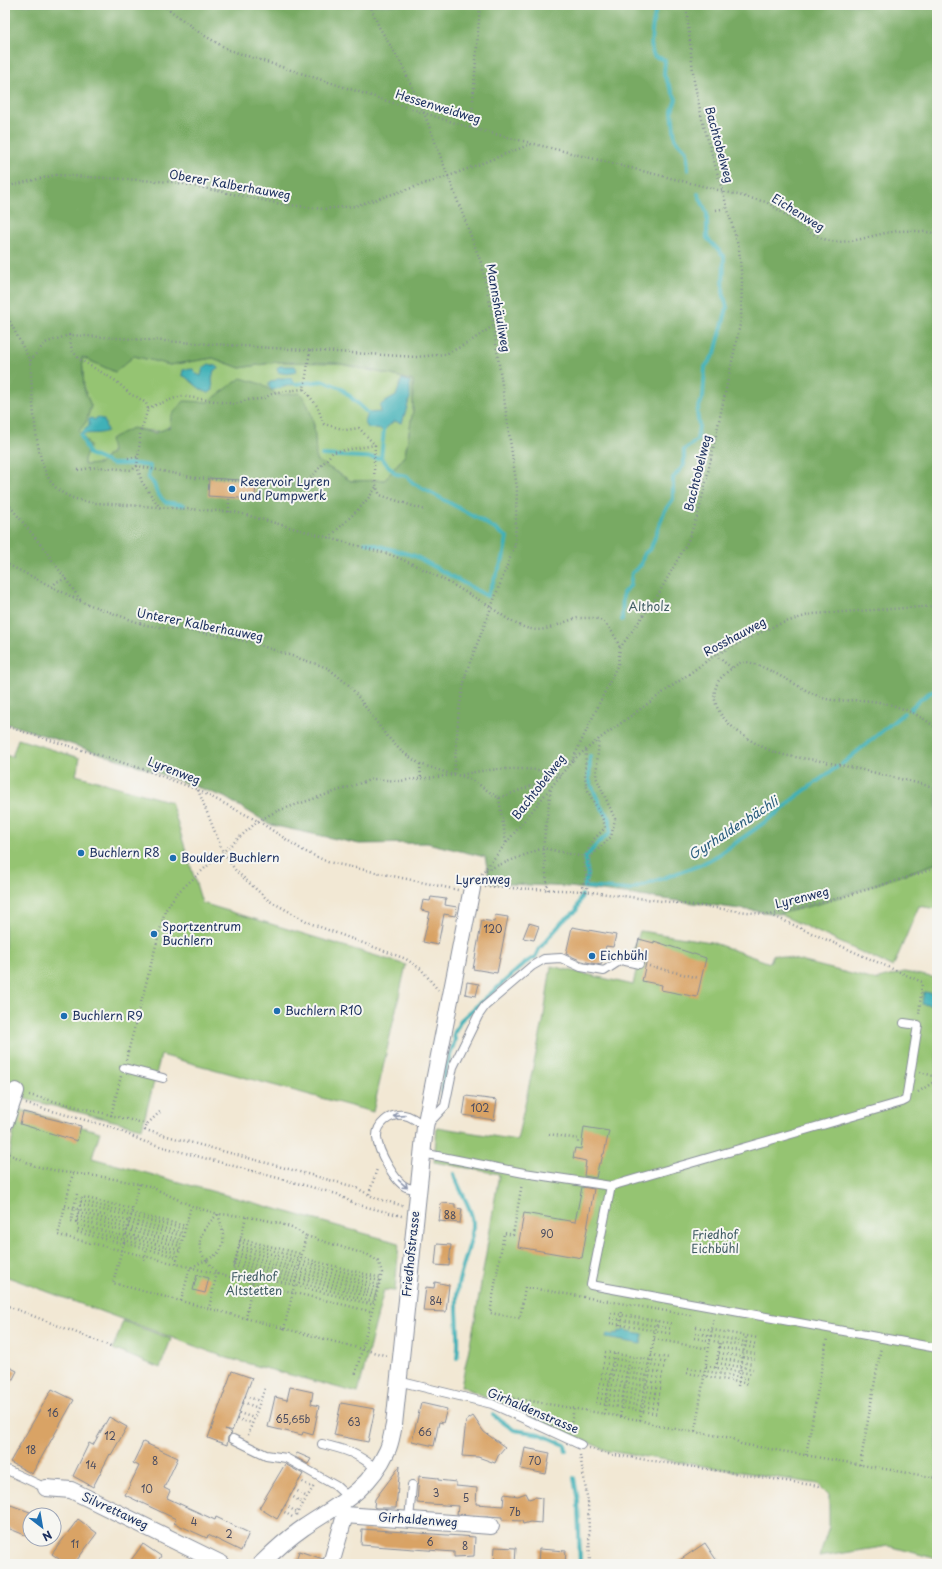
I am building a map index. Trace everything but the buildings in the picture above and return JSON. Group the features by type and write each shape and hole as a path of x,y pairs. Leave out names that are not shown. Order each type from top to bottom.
{"street":[{"name":"Friedhofstrasse","path":"261,1564 302,1528 345,1506 377,1469 388,1450 394,1424 410,1212 418,1189 425,1127 472,888"},
{"path":"5,1123 11,1090"},
{"name":"Silvrettaweg","path":"46,1488 71,1490 222,1564"},
{"path":"331,1564 345,1506"},
{"name":"Girhaldenweg","path":"345,1506 409,1520 491,1526"}],"lane":[{"path":"418,1189 408,1188 403,1185 391,1171 378,1144 377,1131 387,1119 399,1115 410,1117 425,1127 445,1106 453,1067 478,1016 485,1006 532,966 544,959 561,958 581,967 604,970 621,960 639,964"},
{"path":"422,1153 524,1173 611,1186 906,1100 918,1025 904,1023"},
{"path":"124,1068 163,1078"},
{"path":"611,1186 591,1285 937,1348"},
{"name":"Girhaldenstrasse","path":"406,1383 492,1404 581,1445"},
{"path":"233,1439 266,1455 286,1458 336,1486 345,1506"},
{"path":"322,1444 348,1450 359,1455 377,1469"},
{"name":"Silvrettaweg","path":"5,1469 46,1488"},
{"path":"409,1520 412,1485"}],"path":[{"name":"Hessenweidweg","path":"163,5 200,33 229,50 471,128 672,180 722,191"},
{"name":"Mannshäuliweg","path":"370,5 379,27 401,63 424,113 482,265 491,309 517,488 515,545 466,673 460,709 454,775"},
{"path":"471,128 480,5"},
{"name":"Bachtobelweg","path":"472,888 572,761 618,664 620,648 658,595 688,541 700,503 741,320 742,281 739,249 702,119 694,81 686,5"},
{"name":"Oberer Kalberhauweg","path":"5,187 55,175 174,182 282,204 322,209 355,206 449,176 532,144"},
{"name":"Eichenweg","path":"722,191 766,202 814,234 825,239 838,241 852,240 900,231 937,233"},
{"path":"716,210 727,208"},
{"path":"5,298 8,318 30,361 38,442 43,465 51,483 67,495 86,502 229,512 391,555 413,564 517,624 532,630 549,628 578,618 596,618 609,627 620,648"},
{"path":"30,361 45,343 69,336 416,357 446,354 468,343 493,326"},
{"path":"69,336 72,350 79,359 116,381 131,395 146,403 148,409 140,434 137,466 142,482 160,508"},
{"path":"310,350 304,389 317,406 324,424 346,430 359,428 375,445 374,466 376,487 380,495 425,510"},
{"path":"148,409 181,396 235,404 247,400 262,399 276,392 304,389"},
{"path":"137,466 196,478 304,486 333,452 375,445"},
{"path":"128,458 138,457"},
{"path":"78,470 98,467 132,470 137,466"},
{"path":"329,538 357,509 367,502 376,487"},
{"path":"229,499 229,512"},
{"path":"5,500 82,602"},
{"name":"Unterer Kalberhauweg","path":"5,563 82,602 140,624 250,642 328,668 350,686 386,735 401,751 420,764 454,775"},
{"path":"52,587 56,582 66,579"},
{"name":"Rosshauweg","path":"572,761 599,738 715,655 776,625 812,614 937,606"},
{"path":"140,624 141,619 144,616"},
{"path":"715,655 732,668"},
{"path":"937,729 927,720 910,712 873,701 826,699 767,669 748,662 742,662 732,668 718,682 715,698 721,714 728,723 738,732 761,747 777,753 825,762 937,788"},
{"name":"Lyrenweg","path":"5,726 143,769 198,790 258,821 304,851 328,862 449,889 484,887 581,891 770,914 843,897 937,868"},
{"path":"586,892 591,874 588,859 611,837 615,819 596,777 599,738"},
{"path":"581,891 586,874 584,857 594,839 605,828 604,819 596,809 586,783 586,749"},
{"path":"420,764 421,779"},
{"path":"111,1116 165,911 176,894 258,821 277,812 373,780 399,781 462,775 489,770 531,769 561,774"},
{"path":"499,798 561,774"},
{"path":"462,775 499,798 506,843"},
{"path":"548,890 542,848 551,787"},
{"path":"198,790 223,852 236,871 268,900 312,924 406,959 421,969 443,998 450,998"},
{"path":"484,871 542,848 584,857"},
{"path":"770,914 922,982 918,1025"},
{"path":"639,964 699,978"},
{"path":"911,1069 937,1079"},
{"path":"906,1100 937,1079"},
{"path":"11,1090 147,1124"},
{"path":"11,1090 18,1102 111,1127 145,1142 337,1194 355,1204 410,1212"},
{"path":"160,1112 147,1124 145,1130 355,1187 375,1198 410,1212"},
{"path":"549,1134 578,1140 578,1145"},
{"path":"5,1152 35,1166 149,1186 191,1206 218,1214 246,1218 296,1229 306,1236 368,1255 379,1262 382,1273 355,1376"},
{"path":"369,1194 377,1169"},
{"path":"73,1173 58,1235 145,1258 217,1273 373,1312"},
{"path":"524,1173 513,1235 504,1233 490,1313 520,1318 525,1287 690,1315 692,1303"},
{"path":"139,1184 113,1283 390,1357"},
{"path":"78,1194 71,1221 104,1225 150,1237 181,1243"},
{"path":"102,1233 76,1224 81,1201 132,1210 185,1228"},
{"path":"80,1205 107,1211 147,1250 178,1257"},
{"path":"65,1206 106,1219 127,1230 150,1237 181,1243"},
{"path":"99,1245 109,1206"},
{"path":"176,1264 191,1206"},
{"path":"79,1211 106,1215 127,1230 150,1237 181,1243"},
{"path":"181,1301 190,1268 219,1252 224,1241 218,1214"},
{"path":"217,1273 198,1248 200,1237 218,1214"},
{"path":"77,1216 104,1225"},
{"path":"145,1258 155,1218"},
{"path":"246,1218 233,1270 265,1274 375,1304"},
{"path":"77,1232 101,1238 154,1222 185,1228"},
{"path":"75,1240 79,1225"},
{"path":"78,1229 102,1233 153,1226 181,1243"},
{"path":"284,1329 306,1236"},
{"path":"237,1253 301,1258 378,1288"},
{"path":"237,1253 301,1258"},
{"path":"237,1253 269,1256 298,1270 336,1285 378,1288"},
{"path":"237,1253 269,1256 298,1270 339,1273 378,1288"},
{"path":"237,1253 265,1274 295,1282 378,1288"},
{"path":"262,1285 269,1256"},
{"path":"209,1308 217,1273"},
{"path":"331,1302 339,1273"},
{"path":"246,1319 252,1282"},
{"path":"5,1305 113,1347"},
{"path":"620,1325 622,1311"},
{"path":"611,1313 674,1324"},
{"path":"695,1431 714,1316"},
{"path":"610,1318 673,1329"},
{"path":"640,1420 657,1321"},
{"path":"610,1323 673,1334"},
{"path":"696,1328 758,1338"},
{"path":"695,1333 757,1344"},
{"path":"738,1386 746,1336"},
{"path":"806,1455 828,1336"},
{"path":"694,1338 756,1348"},
{"path":"654,1339 709,1349"},
{"path":"716,1368 720,1342"},
{"path":"719,1348 755,1354"},
{"path":"605,1352 615,1352 668,1364"},
{"path":"604,1414 615,1352"},
{"path":"860,1464 880,1352"},
{"path":"718,1353 755,1359"},
{"path":"651,1356 669,1358"},
{"path":"604,1357 667,1368"},
{"path":"718,1358 754,1364"},
{"path":"603,1362 666,1374"},
{"path":"620,1417 629,1362"},
{"path":"717,1363 753,1369"},
{"path":"706,1366 752,1374"},
{"path":"602,1368 665,1379"},
{"path":"688,1368 751,1379"},
{"path":"601,1373 664,1384"},
{"path":"687,1373 750,1384"},
{"path":"600,1378 663,1389"},
{"path":"600,1383 662,1394"},
{"path":"248,1434 265,1388"},
{"path":"599,1388 661,1399"},
{"path":"598,1393 660,1404"},
{"path":"245,1396 260,1401"},
{"path":"492,1404 496,1396 515,1397 640,1420 658,1426 732,1438 741,1444 937,1478"},
{"path":"597,1398 659,1409"},
{"path":"243,1402 258,1408"},
{"path":"596,1403 658,1414"},
{"path":"567,1438 574,1408"},
{"path":"239,1413 254,1418"},
{"path":"237,1418 252,1424"},
{"path":"581,1445 608,1454 819,1486"},
{"name":"Girhaldenstrasse","path":"581,1445 579,1450 588,1502 590,1564"},
{"path":"284,1505 297,1513 320,1477"},
{"path":"299,1480 313,1488"},
{"path":"294,1490 307,1497"},
{"path":"290,1495 303,1503"},
{"path":"281,1510 294,1518"}],"green space":[{"name":"Altholz","path":"5,5 937,5 937,863 822,903 779,914 570,887 490,883 485,857 427,843 359,844 271,825 224,797 136,765 5,723","holes":["134,356 170,365 213,358 240,368 277,362 336,363 413,381 413,410 405,455 385,480 351,481 316,460 314,425 309,409 300,393 278,395 261,384 241,378 208,402 184,401 171,416 170,427 155,433 132,428 110,439 112,452 100,464 84,465 84,459 90,446 79,431 86,422 91,406 84,389 82,357 115,372"]},
{"path":"134,356 170,365 213,358 240,368 277,362 336,363 413,381 413,410 405,455 385,480 351,481 316,460 314,424 261,384 219,395 208,402 184,402 174,420 166,429 153,431 132,428 100,464 84,465 84,459 90,446 79,431 86,422 91,406 84,389 82,357 115,372"},
{"name":"Sportzentrum Buchlern","path":"18,739 80,758 76,775 171,802 202,903 406,965 373,1112 161,1055 142,1128 5,1094 5,755 12,757"},
{"path":"937,863 937,909 919,906 893,967 779,914 822,903"},
{"name":"Friedhof Eichbühl","path":"640,931 711,942 770,963 773,954 875,980 904,972 937,978 937,1559 889,1546 819,1557 829,1527 829,1495 818,1484 608,1451 461,1386 475,1320 499,1174 434,1162 437,1127 517,1140 543,1022 551,966 633,985 639,957 632,956"},
{"name":"Friedhof Altstetten","path":"18,1109 100,1132 92,1158 399,1243 395,1291 384,1290 358,1393 227,1358 5,1276 5,1178"},
{"path":"123,1321 171,1339 160,1368 113,1349"}],"water":[{"path":"209,364 218,367 219,369 214,370 212,379 213,390 209,393 202,390 182,375 183,370 193,369 196,374 201,376 203,368"},
{"path":"280,366 295,366 297,370 286,374 281,373 278,372 277,368"},
{"path":"280,378 291,378 295,384 272,390 269,387 269,383"},
{"path":"402,379 410,382 410,398 402,423 394,421 384,430 368,428 365,423 368,413 381,412 380,405 396,396"},
{"path":"98,417 104,420 107,431 81,435 82,432 89,426 89,419 92,418 94,420"},
{"path":"924,992 937,994 937,1006 922,1004"},
{"path":"623,1330 643,1334 641,1344 606,1338 607,1334 618,1334 619,1331 622,1332"}],"waterway":[{"name":"Gyrhaldenbächli","path":"657,5 652,31 652,51 654,56 665,60 664,75 676,99 672,111 675,139 687,152 688,170"},
{"name":"Gyrhaldenbächli","path":"622,620 623,593 630,586 632,573 641,565 644,554 651,548 664,512 673,499 673,478 684,465 684,450 697,440 699,426 697,412 703,397 705,367 715,353 727,308 723,292 724,256 707,238 707,213 698,194"},
{"path":"295,384 324,381 341,388 368,413"},
{"path":"365,542 415,556 487,596 503,559 507,537 481,520 413,483 407,476 396,474 381,458 384,430"},
{"path":"81,435 89,454 112,464 137,464 150,466 148,478 154,484 157,493 165,502 184,505"},
{"path":"322,455 381,458"},
{"name":"Gyrhaldenbächli","path":"910,709 922,698 937,688"},
{"name":"Gyrhaldenbächli","path":"842,764 904,713"},
{"name":"Gyrhaldenbächli","path":"584,887 588,875 585,858 598,843 610,833 610,819 601,807 589,780 590,756"},
{"name":"Gyrhaldenbächli","path":"584,887 630,890 700,865 720,854 783,809 793,799 837,767"},
{"name":"Gyrhaldenbächli","path":"442,1097 445,1070 455,1040 454,1034 461,1020 525,963 535,957 539,949 563,921 576,911 582,895"},
{"name":"Gyrhaldenbächli","path":"454,1174 471,1213 473,1226 471,1239 458,1285 457,1358"},
{"name":"Gyrhaldenbächli","path":"493,1415 514,1430 540,1434 565,1445 566,1450"},
{"name":"Gyrhaldenbächli","path":"574,1478 578,1501 580,1564"}],"place":[{"name":"Reservoir Lyren und Pumpwerk","path":"232,489"},
{"name":"Buchlern R8","path":"81,853"},
{"name":"Boulder Buchlern","path":"173,858"},
{"name":"Sportzentrum Buchlern","path":"154,934"},
{"name":"Eichbühl","path":"592,956"},
{"name":"Buchlern R10","path":"277,1011"},
{"name":"Buchlern R9","path":"64,1016"}]}
